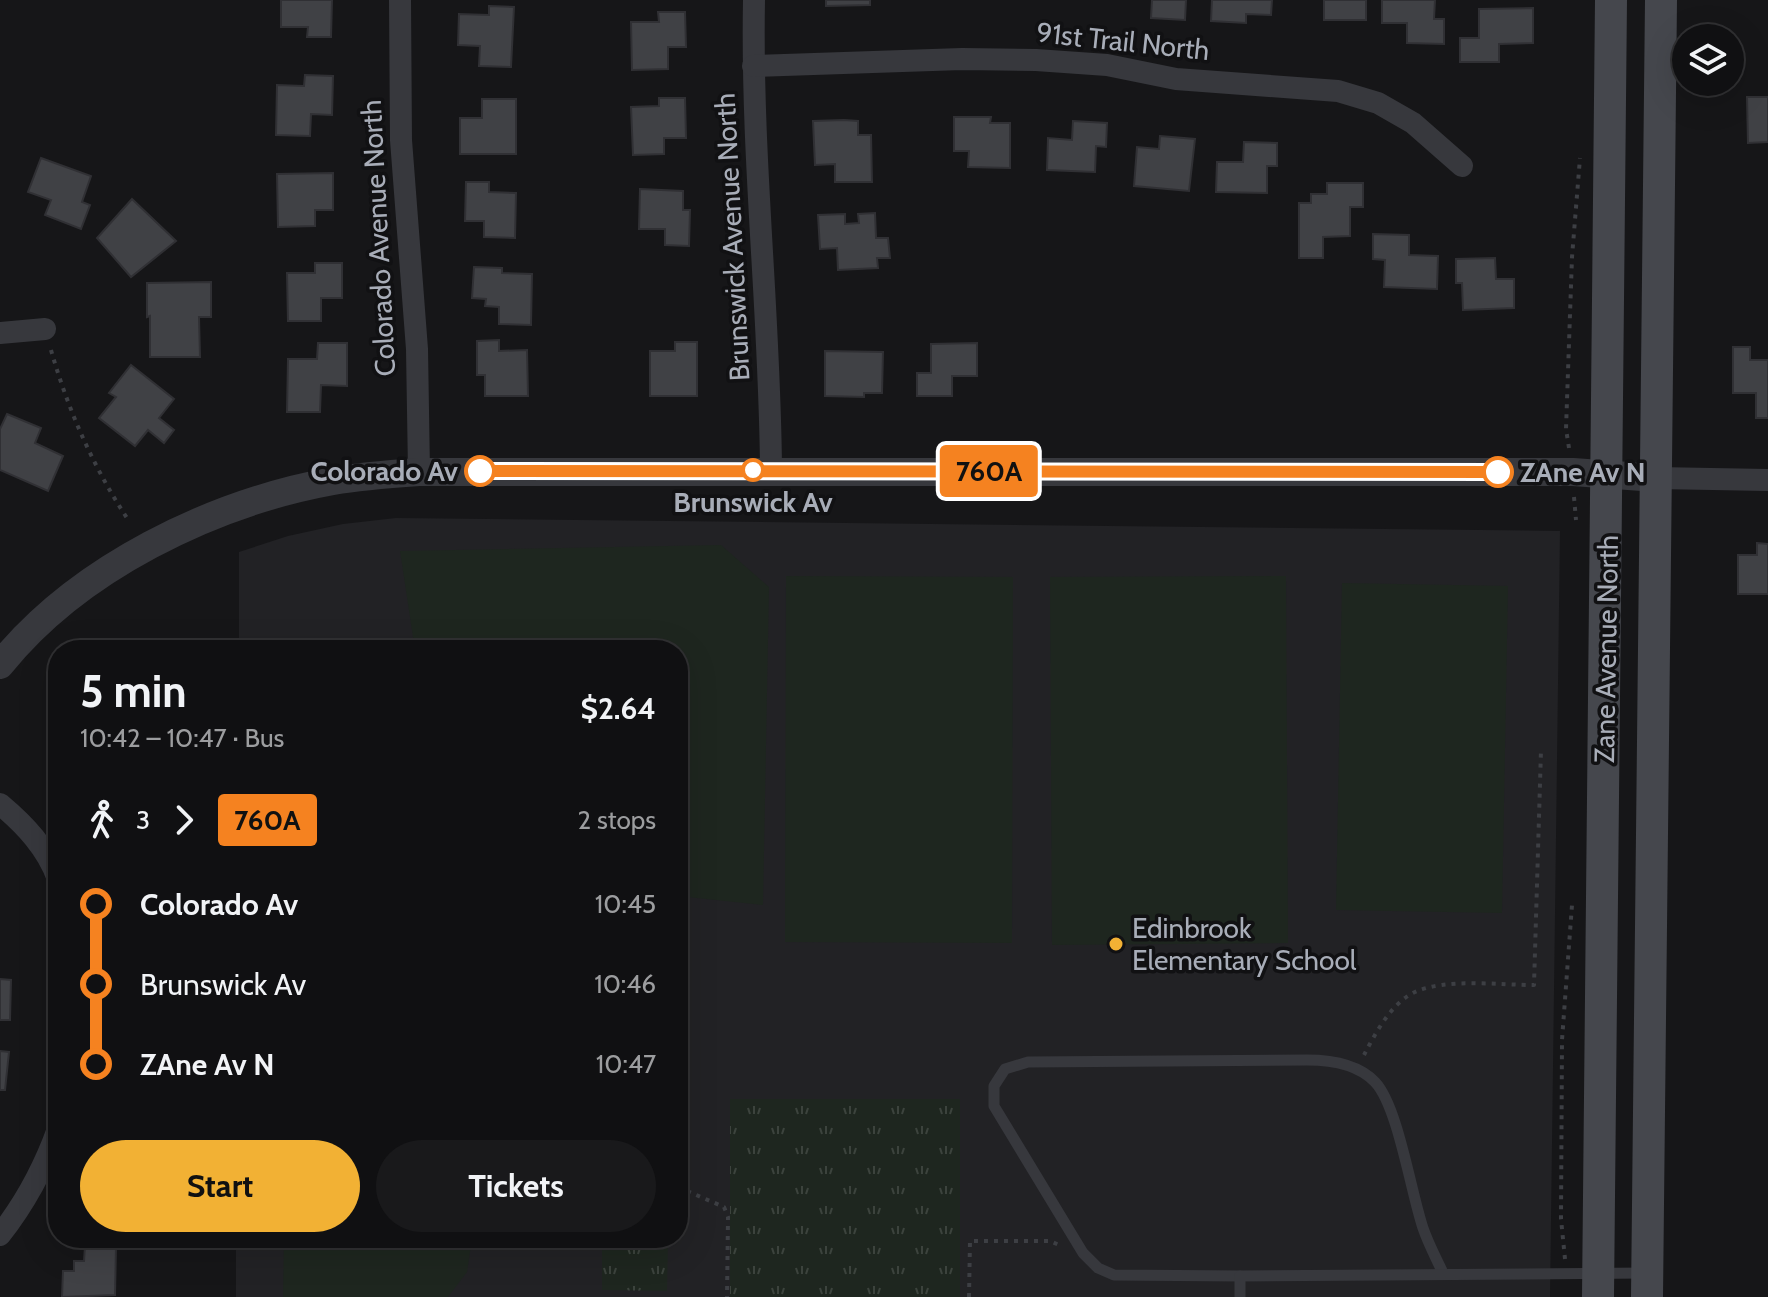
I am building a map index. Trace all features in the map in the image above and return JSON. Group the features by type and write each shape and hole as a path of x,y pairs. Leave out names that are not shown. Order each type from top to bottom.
{"main road":[{"name":"Zane Avenue North","path":"1598,1285 1611,0"},
{"name":"Zane Avenue North","path":"1647,1285 1661,0"}],"street":[{"name":"Colorado Avenue North","path":"400,0 401,140 417,349 419,472"},
{"name":"Brunswick Avenue North","path":"754,0 753,66 770,384 771,470"},
{"name":"91st Trail North","path":"753,66 962,59 1036,60 1107,65 1176,79 1338,91 1378,103 1413,123 1462,166"},
{"path":"0,333 45,329"},
{"path":"0,665 49,615 91,581 142,549 188,527 295,490 333,481 419,472 1608,473 1656,478 1768,480"},
{"path":"0,804 33,833 48,857"},
{"path":"0,1235 22,1207 48,1157"}],"lane":[{"path":"1443,1273 1423,1229 1388,1102 1376,1082 1357,1068 1323,1060 1028,1062 1005,1069 994,1086 994,1106 1085,1255 1098,1268 1114,1275 1443,1273 1598,1285 1647,1285"},
{"path":"1240,1276 1240,1297"}],"path":[{"path":"1566,429 1572,257 1580,149"},
{"path":"45,329 63,393 109,491 129,521"},
{"path":"1576,516 1577,528"},
{"path":"1357,1068 1389,1015 1413,993 1452,985 1534,985 1541,750"},
{"path":"1563,1244 1562,1040 1573,899"},
{"path":"688,1191 724,1207 728,1217 727,1297"},
{"path":"969,1297 970,1241 1050,1241 1085,1255"}],"shaded area":[{"name":"Edinbrook Elementary School","path":"396,518 1560,531 1550,1297 236,1297 236,1248 688,1248 688,640 239,640 239,552 288,536 343,524"}],"green space":[{"path":"721,545 769,587 763,905 688,897 688,640 413,640 400,551"},
{"path":"786,576 1013,577 1012,943 785,942"},
{"path":"1286,576 1288,943 1052,945 1050,577"},
{"path":"1342,583 1508,586 1502,913 1336,910"},
{"path":"730,1099 960,1099 960,1297 730,1297"},
{"path":"284,1248 471,1248 467,1272 448,1297 283,1297"},
{"path":"602,1248 668,1248 667,1291 602,1290"}],"building":[{"path":"281,0 332,0 331,37 307,37 308,27 281,27"},
{"path":"826,0 870,0 870,5 826,6"},
{"path":"1152,0 1186,0 1185,20 1151,18"},
{"path":"1212,0 1272,0 1271,15 1246,14 1246,23 1211,21"},
{"path":"1324,0 1366,0 1366,20 1324,20"},
{"path":"1382,0 1435,0 1434,19 1444,19 1444,44 1407,43 1407,23 1382,23"},
{"path":"489,6 514,7 511,67 479,66 480,46 458,45 459,14 489,15"},
{"path":"1533,8 1533,43 1499,44 1499,62 1460,62 1460,38 1479,38 1479,9"},
{"path":"658,12 685,12 686,47 668,47 668,69 632,70 631,22 659,22"},
{"path":"305,75 333,76 332,115 311,114 310,136 276,135 277,85 304,86"},
{"path":"1747,97 1768,97 1768,142 1748,143"},
{"path":"659,98 685,98 686,138 664,138 664,154 633,155 631,107 659,106"},
{"path":"482,99 516,99 516,154 460,154 460,118 482,118"},
{"path":"954,117 991,117 990,123 1010,123 1010,168 968,167 969,151 954,151"},
{"path":"813,121 858,121 858,135 871,135 872,182 835,182 835,164 815,165"},
{"path":"1073,121 1107,123 1106,147 1096,146 1095,172 1047,170 1048,138 1072,140"},
{"path":"1160,136 1195,139 1189,191 1134,186 1137,147 1159,149"},
{"path":"1244,142 1277,143 1277,166 1267,166 1267,193 1216,192 1217,162 1243,162"},
{"path":"41,158 91,176 82,202 90,205 81,229 45,215 51,200 28,192"},
{"path":"333,173 333,210 315,210 315,226 278,227 277,174"},
{"path":"466,182 489,182 489,192 516,193 515,238 484,237 484,221 465,221"},
{"path":"1327,183 1363,183 1363,207 1350,207 1350,236 1323,237 1323,258 1299,258 1299,203 1311,203 1311,194 1327,194"},
{"path":"640,189 683,191 683,210 690,210 689,246 665,245 665,229 639,229"},
{"path":"132,199 176,241 131,277 97,238"},
{"path":"875,213 876,238 888,238 890,258 877,258 878,268 838,270 837,248 820,249 818,215 845,214 845,224 859,223 858,214"},
{"path":"1373,234 1409,235 1409,255 1438,256 1437,289 1384,287 1385,260 1373,259"},
{"path":"1495,258 1496,279 1514,279 1514,308 1463,310 1462,283 1456,283 1456,259"},
{"path":"315,263 342,263 342,298 321,298 321,321 288,321 287,273 315,273"},
{"path":"474,267 502,268 502,273 532,274 531,325 499,324 499,307 485,306 486,299 472,298"},
{"path":"211,282 211,317 199,317 200,357 150,357 147,283"},
{"path":"499,340 499,351 527,350 528,396 485,396 485,375 477,375 477,341"},
{"path":"675,342 697,342 697,396 650,396 650,351 675,351"},
{"path":"318,343 347,343 347,386 321,385 320,412 287,412 288,359 317,359"},
{"path":"977,343 977,376 952,376 952,396 917,396 917,373 931,373 931,344"},
{"path":"1733,347 1750,347 1750,360 1768,360 1768,418 1756,418 1756,393 1733,393"},
{"path":"825,351 883,352 882,393 864,393 864,397 825,396"},
{"path":"131,365 174,399 159,418 174,430 164,443 148,430 135,446 99,418 116,397 109,393"},
{"path":"7,414 41,428 35,443 63,456 48,491 0,470 0,429"},
{"path":"1757,543 1768,544 1768,594 1738,594 1738,555 1757,555"},
{"path":"0,979 11,980 10,1020 0,1020"},
{"path":"0,1051 9,1052 5,1090 0,1090"},
{"path":"85,1248 116,1248 115,1295 62,1297 63,1271 74,1271 74,1261 84,1261"}],"bus line":[{"name":"760A","path":"480,471 1498,472"}],"place":[{"name":"Brunswick Av","path":"753,470"},
{"name":"Colorado Av","path":"480,471"},
{"name":"ZAne Av N","path":"1498,472"},
{"name":"Edinbrook Elementary School","path":"1116,944"}]}
